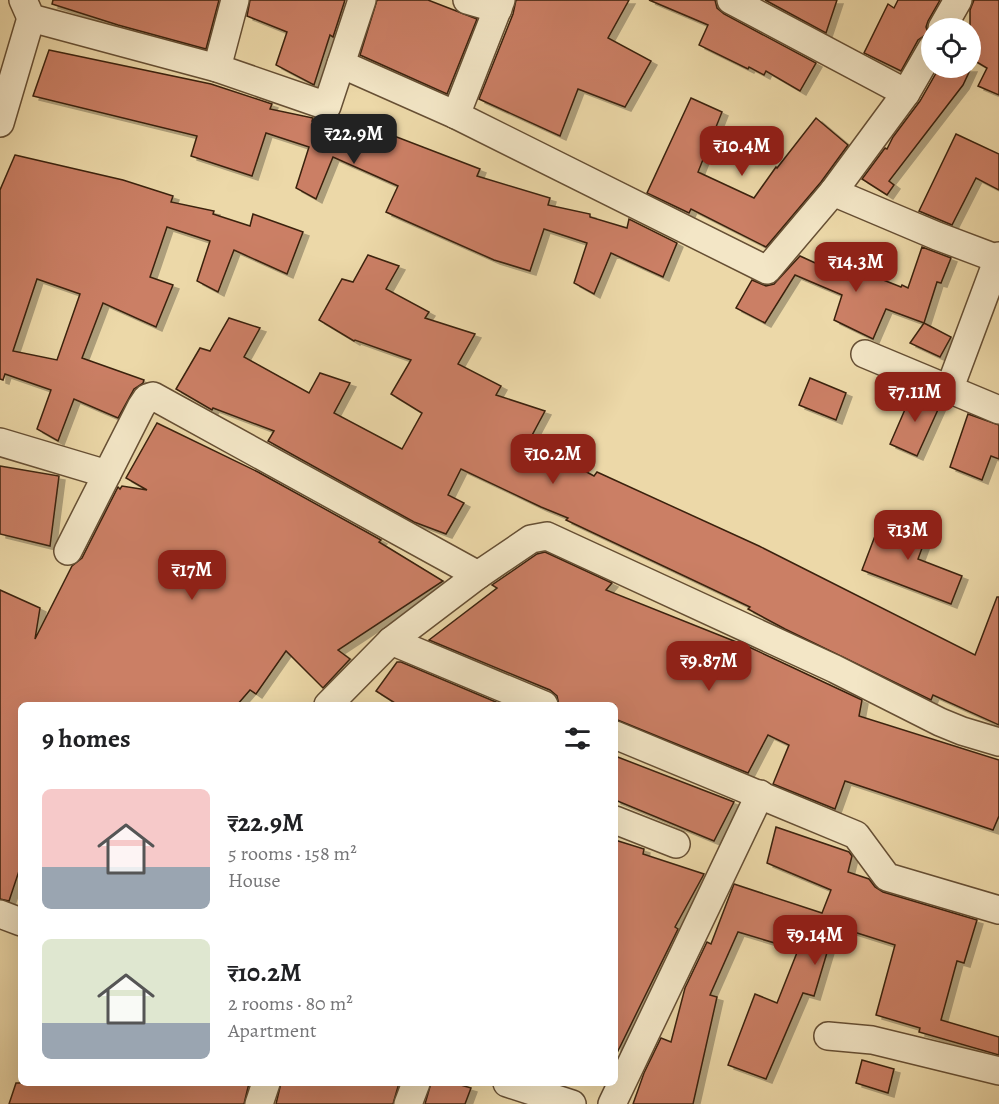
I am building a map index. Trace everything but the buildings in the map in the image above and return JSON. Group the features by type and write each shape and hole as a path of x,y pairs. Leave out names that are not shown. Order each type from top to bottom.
{"street":[{"path":"216,68 235,0"},
{"path":"0,123 27,9 216,68 327,106 362,0"},
{"path":"456,115 499,5 468,0"},
{"path":"731,0 906,93"},
{"path":"948,18 958,0"},
{"path":"341,64 456,115 767,270 833,192 906,93 921,67"},
{"path":"833,192 928,233 998,257 949,390"},
{"path":"865,354 999,410"},
{"path":"68,551 141,407 147,398 153,396 478,575"},
{"path":"0,442 107,474"},
{"path":"339,702 391,641 478,575 531,539 541,536 553,537 835,669 962,732 999,742"},
{"path":"391,641 537,702"},
{"path":"618,736 856,835 887,877 999,910"},
{"path":"612,1104 760,794"},
{"path":"618,821 676,844"},
{"path":"0,915 18,921"},
{"path":"828,1036 872,1040 999,1071"},
{"path":"259,1104 265,1086"},
{"path":"408,1104 415,1086"},
{"path":"516,1086 572,1104"}]}
